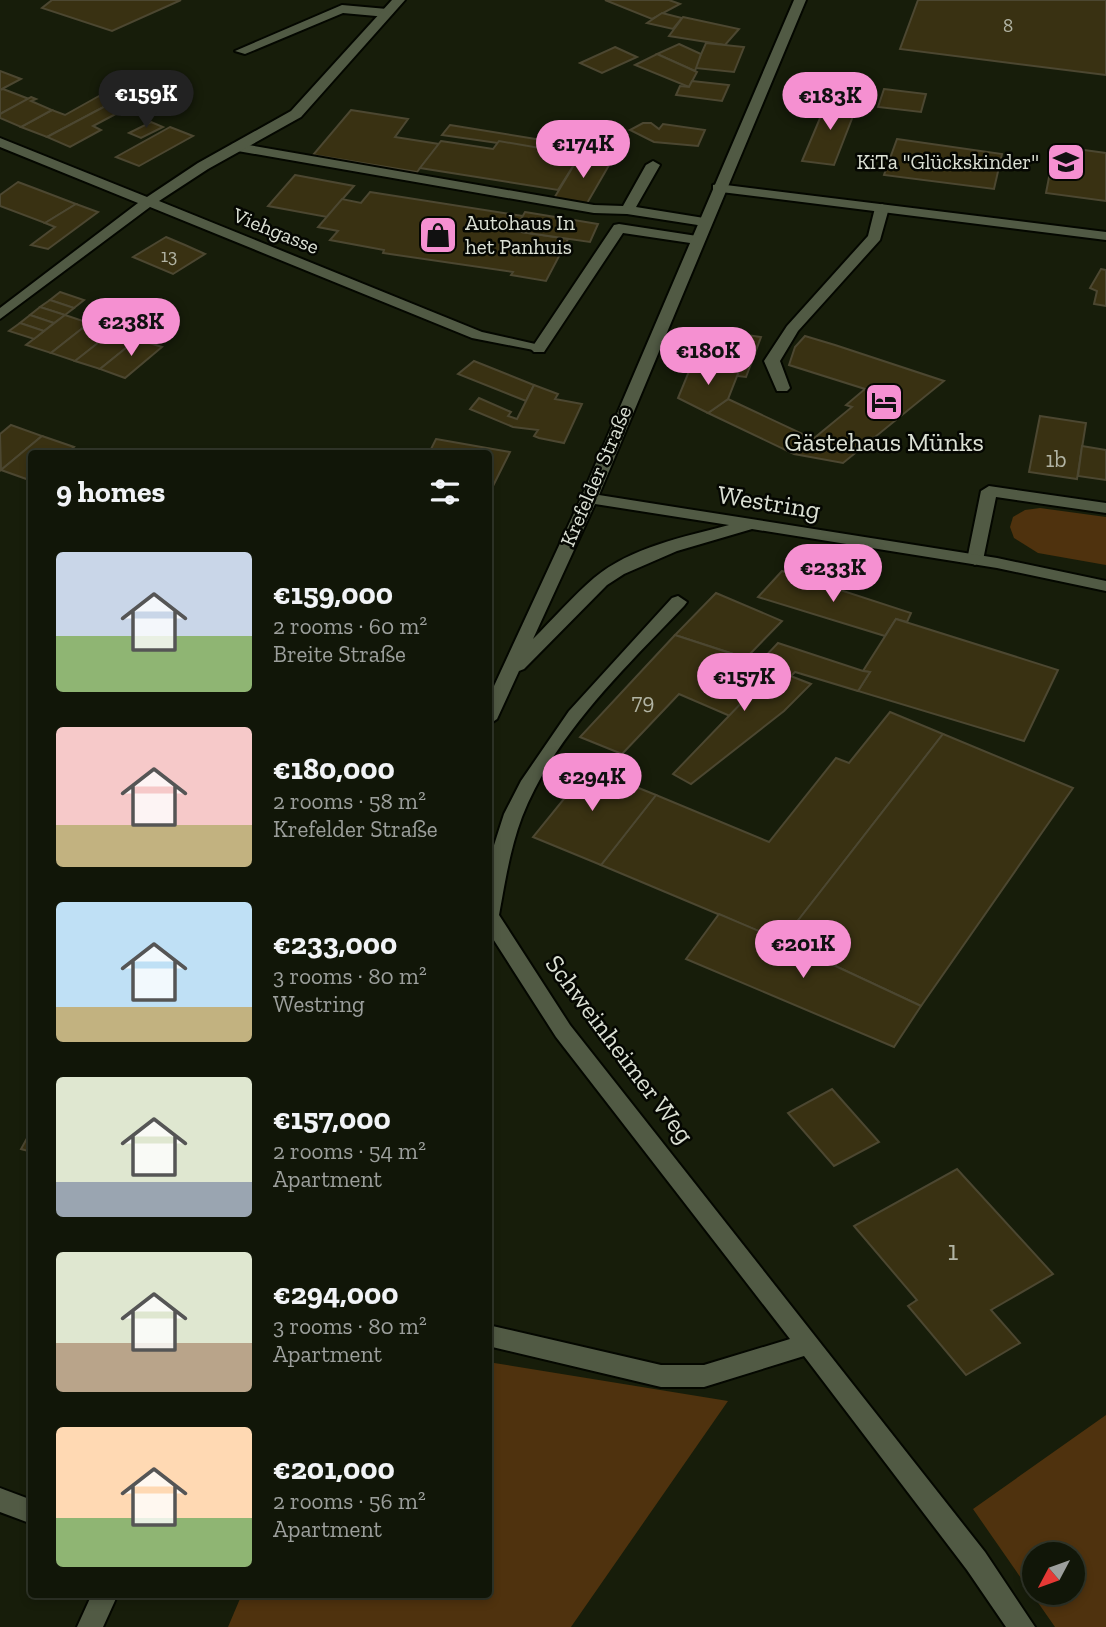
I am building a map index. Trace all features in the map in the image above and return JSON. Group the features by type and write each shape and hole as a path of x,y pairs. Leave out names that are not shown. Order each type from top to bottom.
{"street":[{"path":"0,315 148,202 296,114 399,0"},
{"name":"Krefelder Straße","path":"492,711 589,498 718,188 800,0"},
{"path":"241,51 342,9 387,13"},
{"name":"Viehgasse","path":"0,142 477,335 539,349 619,228 697,240"},
{"path":"237,147 594,209 627,210 704,222"},
{"path":"627,210 653,164"},
{"path":"718,188 1106,236"},
{"path":"782,388 772,361 792,329 875,237 882,208"},
{"path":"975,560 989,491 1106,508"},
{"name":"Westring","path":"589,498 975,560 1106,586"},
{"path":"510,674 601,581 618,569 681,543 754,524"},
{"name":"Schweinheimer Weg","path":"492,900 502,846 526,788 609,673 678,602"},
{"name":"Schweinheimer Weg","path":"492,921 563,1031 976,1561 1022,1627"},
{"path":"492,1336 660,1376 704,1376 808,1344"},
{"path":"0,1500 28,1510"},
{"path":"90,1627 103,1598"}],"shaded area":[{"path":"1040,508 1106,517 1106,565 1038,553 1014,538 1010,527 1013,517 1025,510"},
{"path":"492,1363 728,1401 571,1627 228,1627 240,1598 492,1598"},
{"path":"1106,1415 1106,1627 1055,1627 1040,1605 1085,1605 1085,1542 1022,1542 1022,1580 973,1509"}],"building":[{"path":"52,0 181,0 112,31 42,8"},
{"path":"605,0 669,0 680,4 652,19"},
{"path":"918,0 1106,0 1106,75 900,49"},
{"path":"662,13 682,18 673,29 647,23"},
{"path":"683,17 739,29 725,45 669,36"},
{"path":"706,43 744,47 734,72 695,68"},
{"path":"679,44 701,54 695,71 657,54"},
{"path":"615,47 637,57 602,73 580,63"},
{"path":"657,54 697,72 689,87 635,65"},
{"path":"0,71 21,79 0,90"},
{"path":"692,81 729,85 722,101 676,95 680,86 689,87"},
{"path":"884,89 926,94 921,112 878,107"},
{"path":"0,90 29,99 0,114"},
{"path":"99,96 113,102 47,137 21,127 52,110 65,115"},
{"path":"31,97 36,99 31,101 52,110 21,127 0,118 0,114"},
{"path":"828,99 858,103 834,165 802,161"},
{"path":"113,102 127,108 93,126 101,130 70,147 47,137"},
{"path":"351,110 408,119 395,137 439,144 417,172 313,155"},
{"path":"151,122 163,127 141,138 129,133"},
{"path":"562,122 590,126 586,133 600,135 591,148 548,141"},
{"path":"643,123 651,123 659,129 663,124 705,130 698,146 654,142 630,130"},
{"path":"450,125 602,150 597,157 442,135"},
{"path":"170,127 193,136 139,166 116,157"},
{"path":"897,139 1002,154 994,189 884,175"},
{"path":"441,141 493,149 499,141 580,155 558,190 420,168"},
{"path":"1055,146 1106,153 1106,201 1046,193"},
{"path":"580,155 612,160 586,205 553,200"},
{"path":"295,175 354,186 327,217 268,206"},
{"path":"18,182 76,204 45,223 0,206 0,195"},
{"name":"Autohaus In het Panhuis","path":"370,192 523,216 514,231 568,239 546,281 511,275 513,272 383,253 384,250 330,240 338,231 318,227 342,199 361,203"},
{"path":"76,204 98,212 48,249 31,245 55,227 45,223"},
{"path":"525,212 598,224 590,242 514,231"},
{"path":"166,237 205,254 173,274 133,257"},
{"path":"1101,269 1106,270 1106,306 1094,304 1097,291 1090,288"},
{"path":"60,292 84,300 74,308 50,300"},
{"path":"50,300 74,308 65,315 40,307"},
{"path":"40,307 65,315 54,323 30,315"},
{"path":"30,315 54,323 44,331 20,323"},
{"path":"65,315 89,323 51,353 26,345"},
{"path":"20,323 44,331 34,339 9,331"},
{"path":"89,323 113,331 75,361 51,353"},
{"path":"706,329 761,337 746,377 737,376 739,371 692,364"},
{"path":"113,331 137,339 100,369 75,361"},
{"name":"Gästehaus Münks","path":"805,336 944,381 843,463 794,454 708,413 728,399 813,439 852,407 846,405 865,389 789,365 795,347"},
{"path":"137,339 162,347 125,378 100,369"},
{"path":"474,361 534,385 526,401 458,374"},
{"path":"692,364 739,371 728,399 708,413 678,398"},
{"path":"534,385 558,394 555,399 582,404 564,443 539,438 534,436 538,430 513,427 470,409 479,398 511,412 508,416 517,419"},
{"path":"1040,416 1086,423 1077,479 1029,472"},
{"path":"11,425 42,436 1,470 0,434"},
{"path":"42,436 74,447 70,450 28,450 28,480 1,470"},
{"path":"436,439 510,452 492,488 492,450 430,450"},
{"path":"1082,446 1106,450 1106,480 1078,476"},
{"path":"782,571 911,613 907,622 896,619 885,636 758,597"},
{"path":"716,593 782,621 746,658 675,635"},
{"path":"896,619 1058,670 1024,741 858,691 870,672 863,671"},
{"path":"675,635 739,656 716,680 749,695 730,716 679,694 622,754 580,737"},
{"path":"778,643 870,672 858,691 795,672 791,676 759,663"},
{"path":"739,656 811,684 784,711 691,784 673,774 749,695 716,680"},
{"path":"890,712 943,734 782,941 601,865 656,795 769,842 836,758 849,763"},
{"path":"943,734 1073,788 921,1006 782,941"},
{"path":"584,766 656,795 601,865 533,837 568,794 557,790 549,780 559,769 573,767 580,770"},
{"path":"719,914 921,1006 894,1047 686,959"},
{"path":"832,1089 879,1142 834,1166 788,1113"},
{"path":"28,1136 28,1151 21,1149"},
{"path":"957,1169 1053,1274 991,1310 1020,1343 966,1375 908,1306 917,1300 854,1226"}],"place":[{"name":"KiTa \"Glückskinder\"","path":"1066,162"},
{"name":"Autohaus In het Panhuis","path":"438,235"},
{"name":"Gästehaus Münks","path":"884,402"}]}
